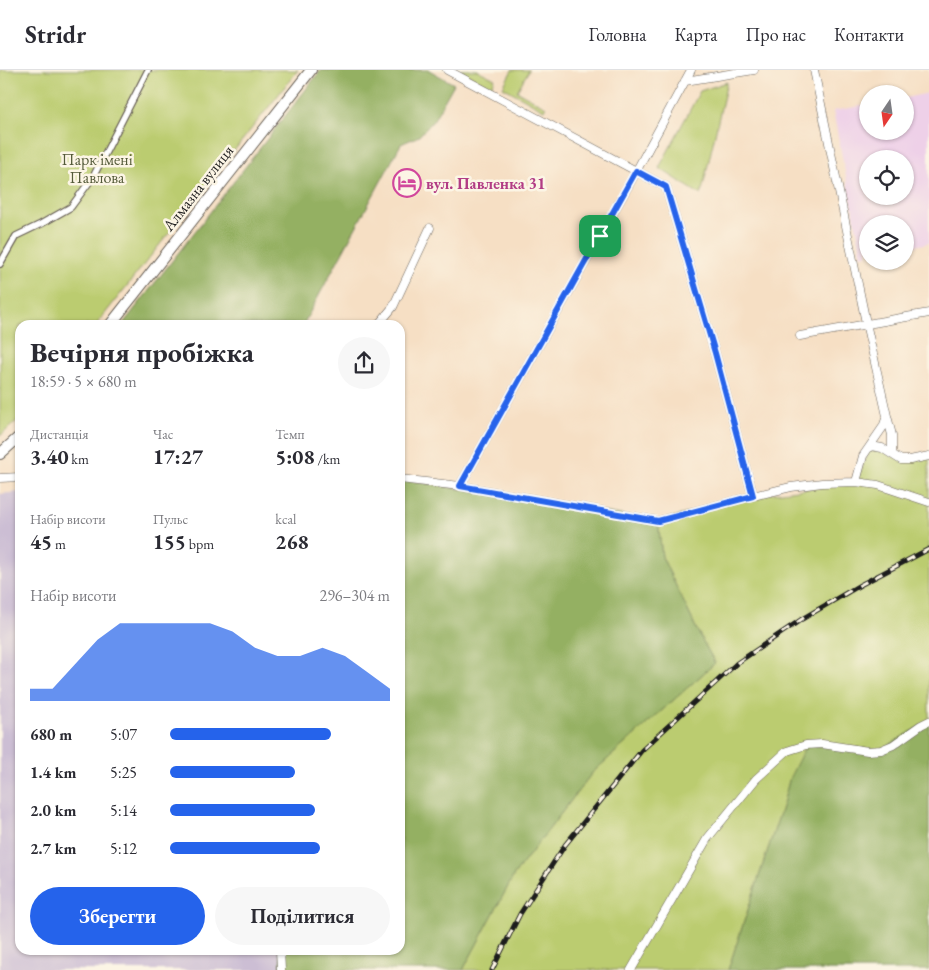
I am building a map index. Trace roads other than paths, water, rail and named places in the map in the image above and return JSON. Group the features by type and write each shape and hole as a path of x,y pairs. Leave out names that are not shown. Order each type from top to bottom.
{"street":[{"path":"0,264 16,236 71,207 93,177 148,70"},
{"name":"Алмазна вулиця","path":"114,320 311,70"},
{"path":"448,70 666,187 715,353 753,496"},
{"path":"460,486 691,70"},
{"path":"685,81 754,70"},
{"path":"814,70 866,324 892,435 892,454"},
{"path":"382,320 393,307 430,228"},
{"path":"800,336 929,313"},
{"path":"856,482 863,456 883,427 887,416"},
{"path":"0,454 15,440"},
{"path":"871,446 882,448 901,460 929,456"},
{"path":"0,478 15,477"},
{"path":"405,480 460,486 658,521 753,496 822,483 856,482 878,485 929,502"},
{"path":"631,970 707,840 756,779 787,751 806,745 822,744 868,751 881,750 929,721"},
{"path":"280,955 281,970"}],"railway":[{"path":"492,970 520,914 565,845 642,750 737,663 802,619 860,585 929,549"}],"place":[{"name":"вул. Павленка 31","path":"407,183"}],"park label":[{"name":"Парк імені Павлова","path":"97,168"}]}
